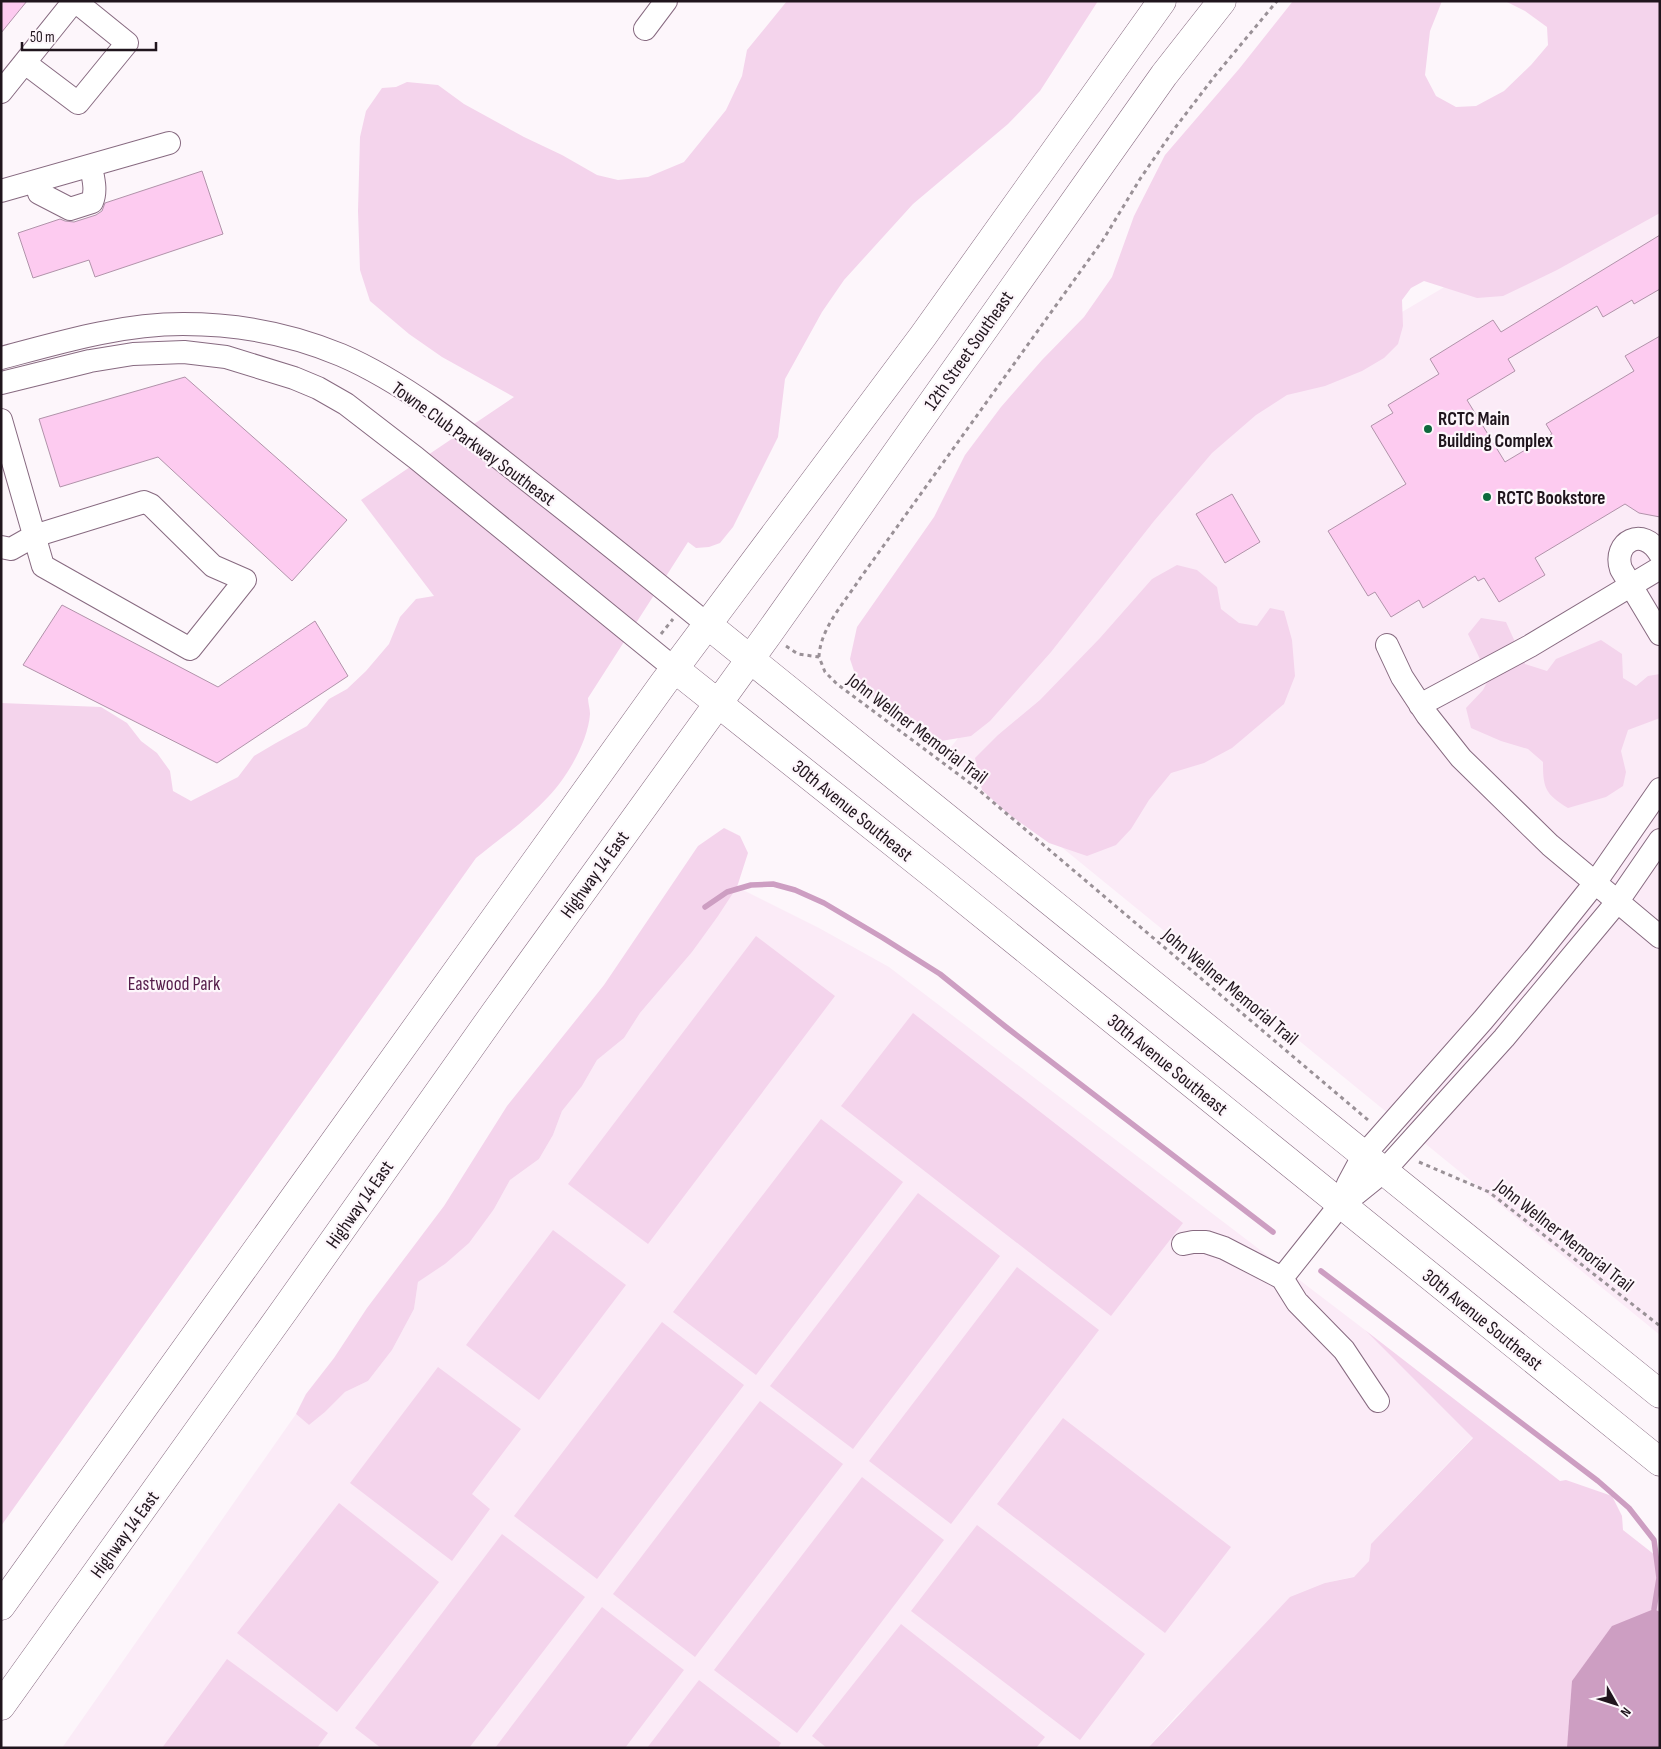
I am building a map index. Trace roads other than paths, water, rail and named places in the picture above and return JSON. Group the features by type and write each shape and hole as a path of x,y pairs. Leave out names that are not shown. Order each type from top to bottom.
{"main road":[{"path":"1,1606 675,669 923,336 1162,1"},
{"name":"12th Street Southeast","path":"718,702 750,660 1142,106 1222,1"},
{"path":"708,626 1660,1394"},
{"name":"30th Avenue Southeast","path":"675,669 1660,1462"},
{"name":"Highway 14 East","path":"2,1704 718,702"}],"street":[{"path":"1,92 74,1 127,43 78,103 25,63"},
{"path":"645,28 666,1"},
{"path":"1,192 170,143"},
{"path":"36,182 39,194 70,209 92,202 95,187 91,166"},
{"name":"Towne Club Parkway Southeast","path":"1,358 102,333 141,327 182,324 246,328 289,337 322,348 366,367 433,409 514,470 708,626"},
{"path":"1,383 90,361 134,354 184,352 226,357 294,378 318,388 346,404 416,458 675,669"},
{"path":"1,420 4,443 34,536 43,566 190,649 245,580 213,566 151,505 144,502 34,536 11,548 1,547"},
{"path":"1660,554 1653,544 1640,538 1633,540 1623,547 1620,552 1619,564 1660,634"},
{"path":"1420,704 1530,646 1660,568"},
{"path":"1387,645 1402,677 1461,758 1525,822 1660,937"},
{"path":"1282,1278 1340,1204 1358,1193 1373,1164 1382,1132 1483,1020 1595,883 1660,789"},
{"path":"1373,1164 1402,1150 1504,1038 1618,901 1660,840"},
{"path":"1183,1244 1206,1242 1224,1248 1282,1278 1297,1302 1344,1350 1378,1401"}],"waterway":[{"path":"705,907 727,892 751,885 773,884 795,890 824,903 940,974 1273,1232"},
{"path":"1321,1271 1598,1481 1629,1508 1654,1540 1659,1578 1654,1609"}],"place":[{"name":"RCTC Main Building Complex","path":"1428,429"},
{"name":"RCTC Bookstore","path":"1487,497"}],"park label":[{"name":"Eastwood Park","path":"174,983"}]}
